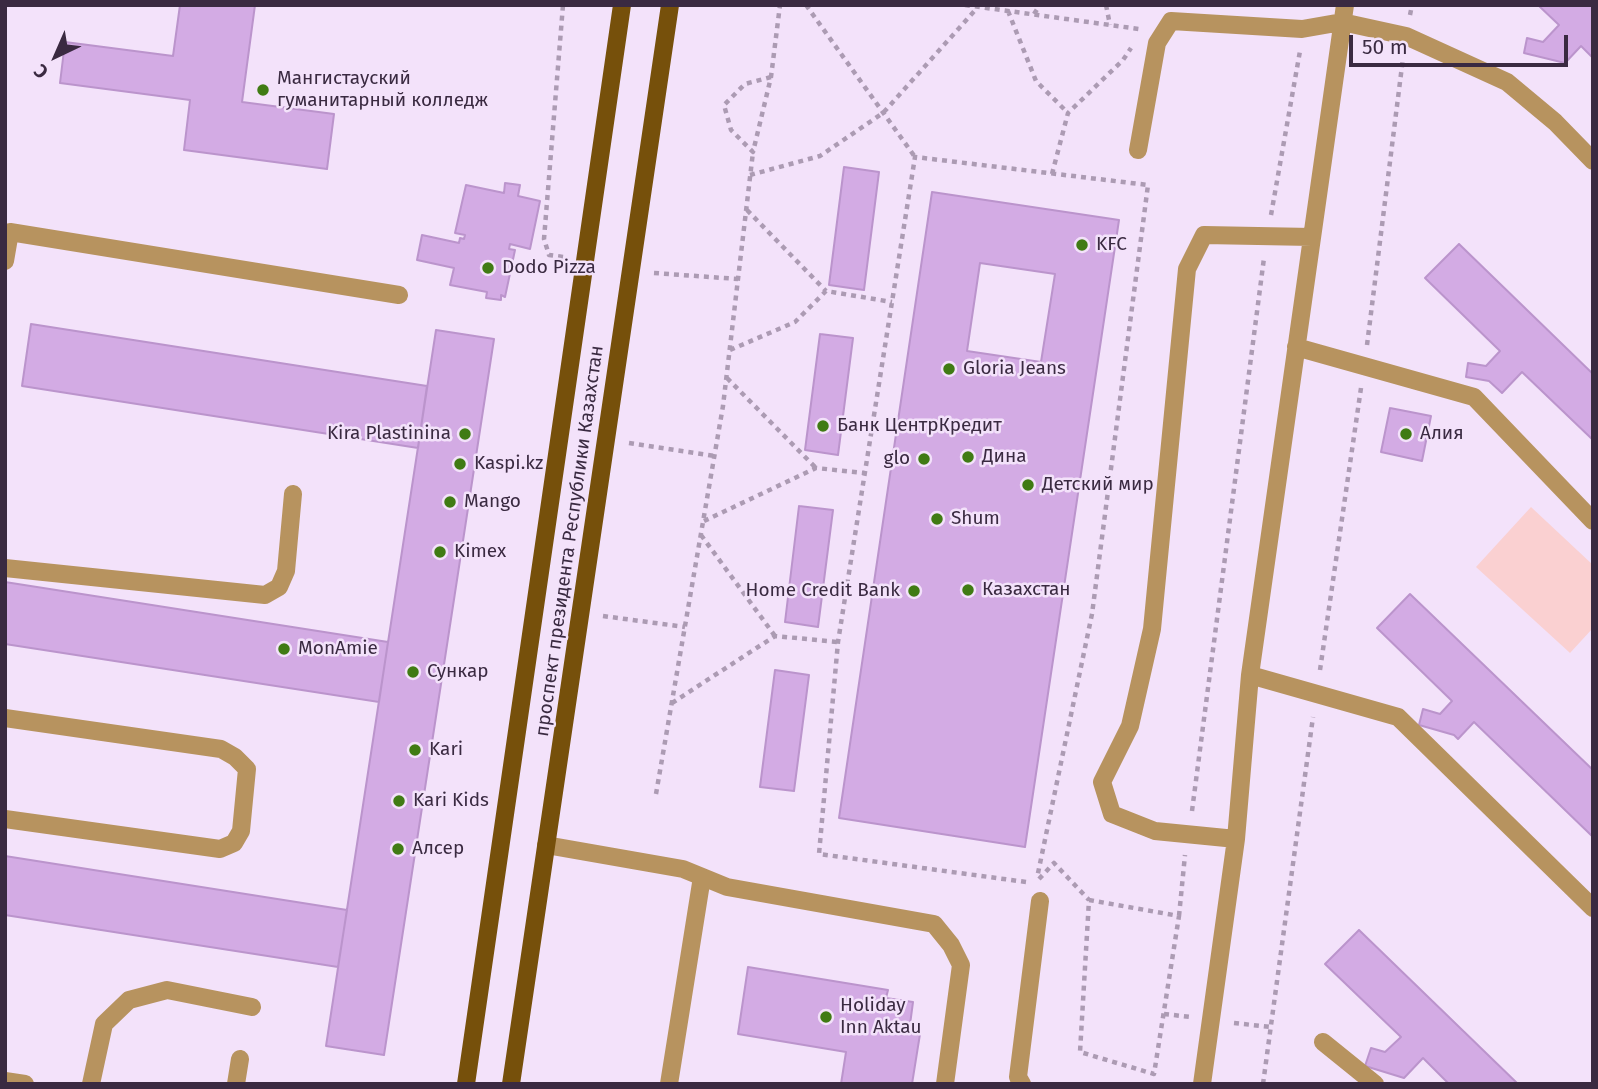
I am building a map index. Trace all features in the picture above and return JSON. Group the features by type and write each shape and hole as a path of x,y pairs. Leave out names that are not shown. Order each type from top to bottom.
{"main road":[{"name":"проспект президента Республики Казахстан","path":"466,1084 622,5"},
{"name":"проспект президента Республики Казахстан","path":"511,1084 670,5"}],"street":[{"path":"1202,1084 1236,839 1250,675 1343,14"},
{"path":"1138,150 1157,43 1171,21 1302,29 1343,14 1406,36 1507,82 1555,122 1593,161"},
{"path":"5,261 10,232 399,295"},
{"path":"1236,839 1155,831 1112,814 1102,782 1130,726 1152,629 1187,269 1203,235 1312,237"},
{"path":"1296,347 1474,397 1593,520"},
{"path":"5,568 265,595 279,587 286,570 293,494"},
{"path":"1250,675 1398,717 1593,908"},
{"path":"5,718 221,749 235,757 247,769 241,831 233,843 220,849 5,819"},
{"path":"546,845 683,869 727,887 934,924 951,945 961,965 945,1084"},
{"path":"670,1084 702,877"},
{"path":"1022,1084 1018,1077 1038,892"},
{"path":"91,1084 104,1024 129,1000 167,990 252,1007"},
{"path":"1323,1042 1375,1084"},
{"path":"236,1084 240,1059"},
{"path":"5,1081 25,1084"}],"path":[{"path":"656,794 715,456 727,378 753,152 771,77 780,5"},
{"path":"806,5 915,157 838,642 819,854 1038,892"},
{"path":"965,5 1142,29 1123,60 1068,113 1052,174"},
{"path":"1033,14 1040,5"},
{"path":"1106,5 1110,25"},
{"path":"1263,1084 1365,366 1412,5"},
{"path":"750,176 820,156 883,113 978,7"},
{"path":"1008,11 1036,81 1068,113"},
{"path":"1089,900 1080,1052 1154,1074 1179,916 1187,834 1196,790 1267,237 1300,61 1302,29"},
{"path":"753,152 731,130 724,105 745,84 771,77"},
{"path":"915,157 1148,185 1091,614 1038,892"},
{"path":"747,210 826,291 892,302"},
{"path":"730,350 796,323 826,291"},
{"path":"727,378 816,468"},
{"path":"606,440 715,456"},
{"path":"704,521 816,468 865,473"},
{"path":"701,535 775,636"},
{"path":"580,613 685,627"},
{"path":"672,703 775,636 838,642"},
{"path":"1038,892 1054,863 1089,900 1179,916"}],"shaded area":[{"path":"1531,507 1593,565 1593,628 1570,653 1476,567"}],"building":[{"path":"180,5 255,5 242,102 334,114 327,169 184,150 190,100 60,83 65,42 173,56"},
{"path":"1538,5 1593,5 1593,58 1581,46 1565,63 1524,53 1527,38 1543,42 1559,25"},
{"path":"844,167 879,172 864,290 829,285"},
{"path":"505,183 520,185 518,196 540,201 530,249 510,244 509,249 515,250 505,297 501,295 501,300 486,298 487,292 450,285 454,268 417,260 422,235 459,243 460,238 464,239 465,235 455,233 466,185 504,193"},
{"name":"Казахстан","path":"932,192 1119,220 1025,847 839,818","holes":["980,263 1055,274 1041,362 967,351"]},
{"path":"1459,244 1593,374 1593,440 1522,372 1502,393 1489,381 1466,377 1468,363 1486,366 1500,351 1425,278"},
{"path":"31,324 427,386 418,448 22,386"},
{"name":"Сункар","path":"436,330 494,339 384,1055 326,1046"},
{"path":"820,334 853,338 838,455 805,450"},
{"name":"Алия","path":"1390,408 1431,416 1422,461 1381,452"},
{"path":"799,506 833,510 818,627 785,622"},
{"path":"5,582 388,642 379,702 5,644"},
{"path":"1410,594 1593,770 1593,837 1474,722 1458,739 1454,735 1419,725 1423,709 1440,714 1452,701 1377,628"},
{"path":"775,670 809,675 794,791 760,787"},
{"path":"5,856 347,910 338,967 5,915"},
{"path":"1359,930 1518,1084 1449,1084 1423,1058 1404,1078 1365,1066 1371,1048 1385,1052 1401,1037 1325,964"},
{"name":"Holiday Inn Aktau","path":"748,967 888,990 886,998 913,1002 909,1032 920,1034 912,1084 841,1084 846,1052 738,1034"}],"place":[{"name":"Мангистауский гуманитарный колледж","path":"263,90"},
{"name":"KFC","path":"1082,245"},
{"name":"Dodo Pizza","path":"488,268"},
{"name":"Gloria Jeans","path":"949,369"},
{"name":"Банк ЦентрКредит","path":"823,426"},
{"name":"Kira Plastinina","path":"465,434"},
{"name":"Алия","path":"1406,434"},
{"name":"Дина","path":"968,457"},
{"name":"glo","path":"924,459"},
{"name":"Kaspi.kz","path":"460,464"},
{"name":"Детский мир","path":"1028,485"},
{"name":"Mango","path":"450,502"},
{"name":"Shum","path":"937,519"},
{"name":"Kimex","path":"440,552"},
{"name":"Казахстан","path":"968,590"},
{"name":"Home Credit Bank","path":"914,591"},
{"name":"MonAmie","path":"284,649"},
{"name":"Сункар","path":"413,672"},
{"name":"Kari","path":"415,750"},
{"name":"Kari Kids","path":"399,801"},
{"name":"Алсер","path":"398,849"},
{"name":"Holiday Inn Aktau","path":"826,1017"}]}
